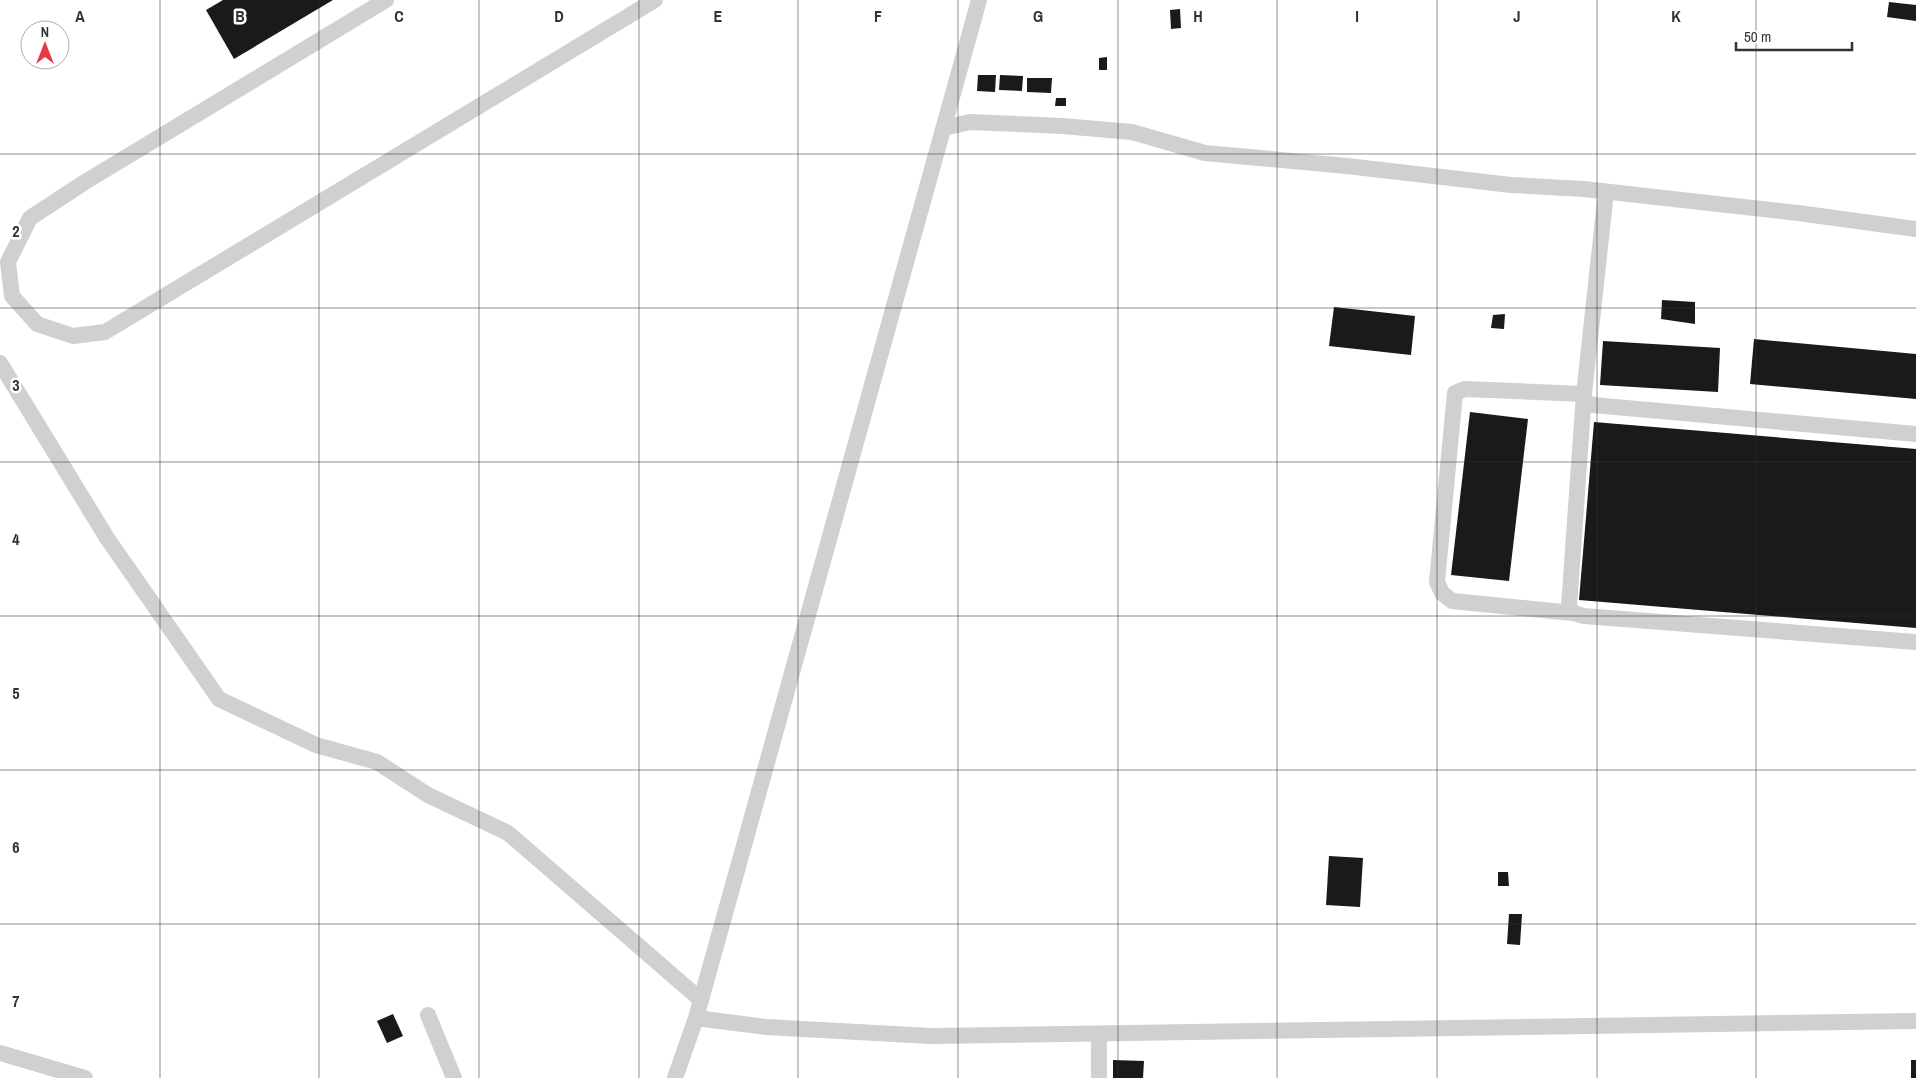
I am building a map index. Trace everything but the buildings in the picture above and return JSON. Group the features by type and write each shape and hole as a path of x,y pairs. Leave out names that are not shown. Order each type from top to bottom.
{"street":[{"path":"386,0 85,182 30,218 8,262 12,296 37,324 72,336 105,332 655,0"},
{"path":"675,1078 696,1018 979,0"},
{"path":"944,128 970,122 1062,126 1132,132 1206,153 1798,212 1916,229"},
{"path":"1573,612 1569,606 1584,394 1606,192"},
{"path":"0,363 108,538 219,699 316,746 377,762 428,795 508,833 701,1000"},
{"path":"1584,394 1464,389 1455,393 1438,582 1442,593 1452,602 1573,612 1584,616 1916,642"},
{"path":"1584,394 1586,402 1593,405 1916,434"},
{"path":"428,1014 454,1078"},
{"path":"696,1018 766,1027 931,1036 1916,1020"},
{"path":"1099,1034 1099,1078"},
{"path":"0,1053 85,1078"}]}
